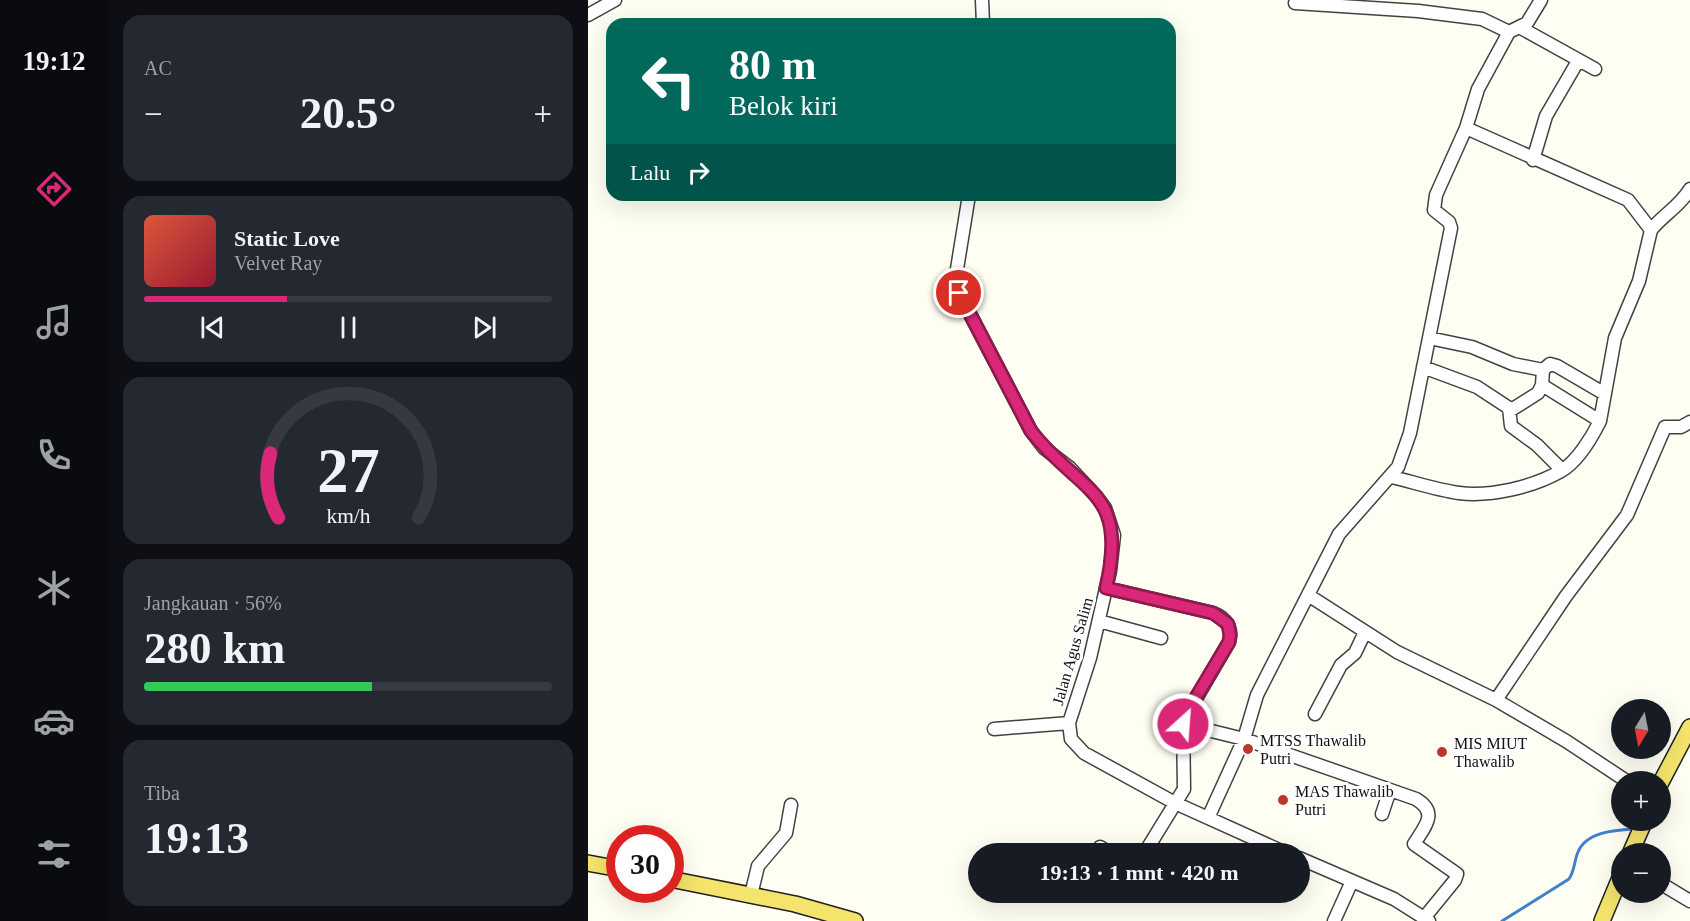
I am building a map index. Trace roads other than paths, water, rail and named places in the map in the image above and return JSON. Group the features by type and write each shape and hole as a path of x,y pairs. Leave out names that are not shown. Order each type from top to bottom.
{"main road":[{"path":"1667,771 1690,727"},
{"path":"588,863 606,866"},
{"path":"684,882 795,904 855,921"},
{"path":"1602,921 1611,899"}],"street":[{"path":"588,15 615,0"},
{"path":"982,0 983,18"},
{"path":"1208,818 1244,739 1257,695 1339,534 1392,477 1398,467 1410,433 1451,228 1449,222 1434,210 1434,201 1466,128 1478,89 1515,30 1532,18 1541,0"},
{"path":"1295,3 1418,6 1482,19 1515,30 1595,69"},
{"path":"1533,160 1546,116 1578,61"},
{"path":"1466,128 1533,160 1628,200 1652,230"},
{"path":"1392,477 1456,493 1475,493 1532,484 1562,470 1594,433 1600,421 1615,338 1639,281 1652,230 1661,218 1682,201 1690,189"},
{"name":"Jalan Agus Salim","path":"968,201 957,269 959,293 1031,431 1044,448 1090,489 1105,508 1114,535 1099,621 1090,658 1069,723 1071,739 1084,753 1175,803 1264,843"},
{"path":"1429,338 1472,347 1513,364 1543,370"},
{"path":"1511,410 1538,393 1542,385 1543,370 1550,364 1605,394"},
{"path":"1423,367 1477,387 1511,410"},
{"path":"1542,385 1600,421"},
{"path":"1511,410 1511,426 1537,445 1562,470"},
{"path":"1496,700 1566,596 1627,515 1665,427 1681,427 1690,422"},
{"path":"1106,588 1213,613 1228,624 1230,635 1229,642 1186,714 1183,724 1184,789 1151,843"},
{"path":"1308,595 1397,652 1496,700 1612,771"},
{"path":"1099,621 1161,638"},
{"path":"1316,714 1341,665 1355,653 1365,632"},
{"path":"994,729 1069,723"},
{"path":"1183,724 1244,739 1390,790 1426,805 1429,812 1428,820 1414,844 1457,874 1426,919 1394,898 1310,863"},
{"path":"1382,814 1390,790"},
{"path":"751,895 760,863 786,833 791,806"},
{"path":"1334,921 1352,881"},
{"path":"1671,890 1690,901"}],"waterway":[{"path":"1502,921 1569,879 1582,845 1594,836 1613,831"}],"place":[{"name":"MTSS Thawalib Putri","path":"1248,749"},
{"name":"MIS MIUT Thawalib","path":"1442,752"},
{"name":"MAS Thawalib Putri","path":"1283,800"}]}
